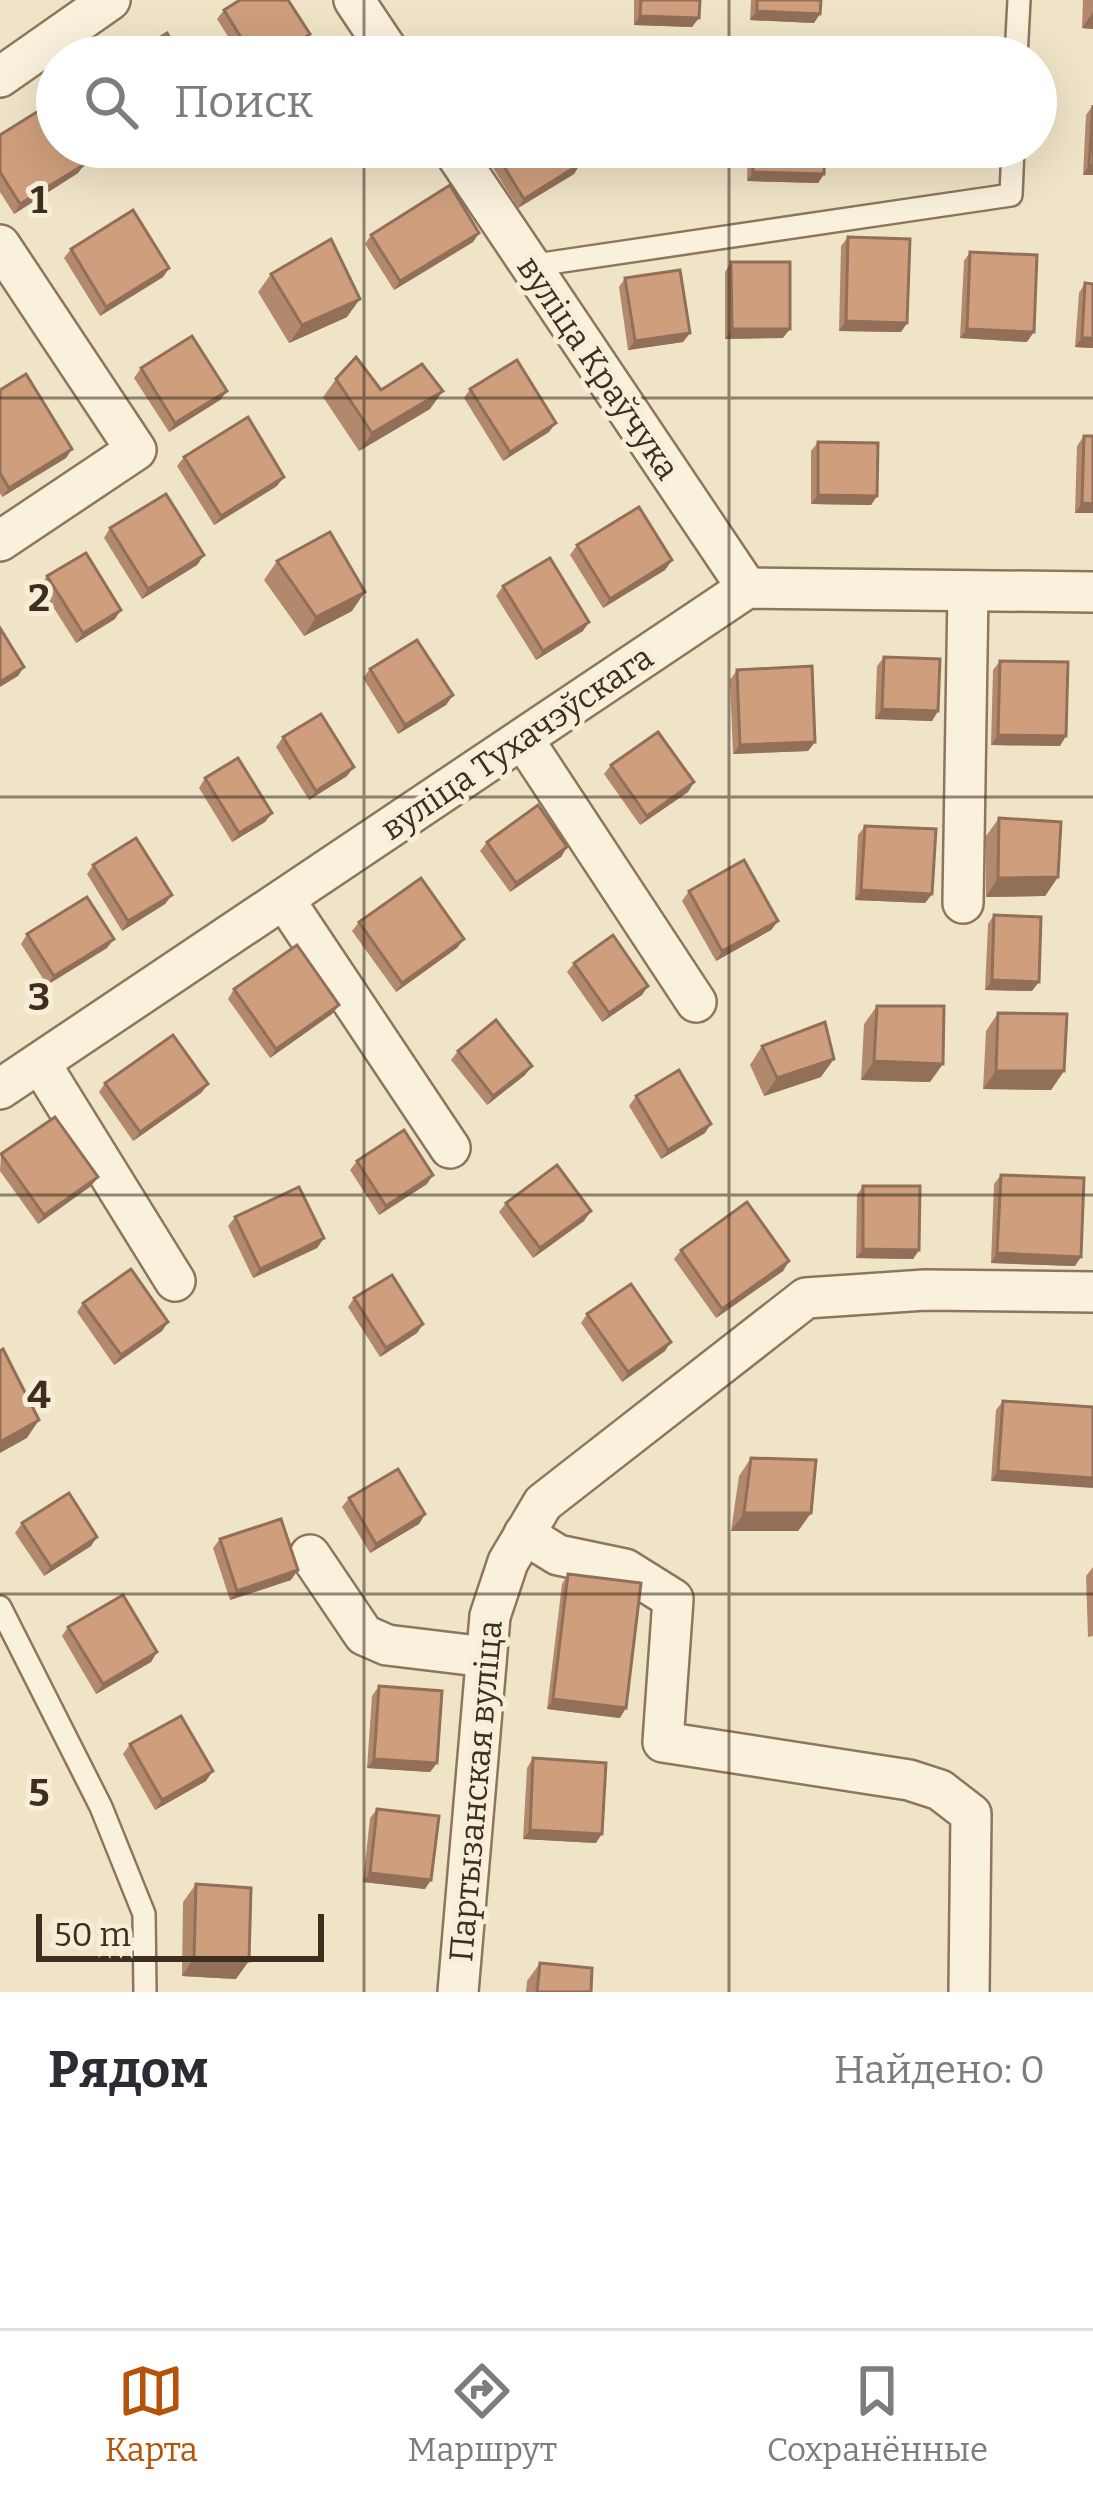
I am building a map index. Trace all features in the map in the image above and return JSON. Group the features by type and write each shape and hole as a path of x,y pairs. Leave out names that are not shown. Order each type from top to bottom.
{"street":[{"path":"59,36 110,0"},
{"path":"354,0 378,36"},
{"path":"0,77 36,52"},
{"name":"вуліца Краўчука","path":"465,168 747,588"},
{"path":"0,245 136,450 0,541"},
{"path":"747,588 1093,592"},
{"name":"вуліца Тухачэўскага","path":"0,1090 747,588"},
{"path":"963,904 968,591"},
{"path":"523,739 696,1002"},
{"path":"284,899 450,1148"},
{"path":"40,1063 175,1281"},
{"name":"Партызанская вуліца","path":"458,1992 490,1616 508,1562 543,1503 806,1298 925,1290 1093,1292"},
{"path":"524,1534 558,1555 625,1569 673,1598 663,1742 909,1780 940,1790 971,1814 969,1992"},
{"path":"310,1555 364,1635 387,1645 486,1657"}],"lane":[{"path":"1017,36 1019,0"},
{"path":"529,266 1011,195 1012,168"},
{"path":"0,1607 101,1807 144,1914 145,1992"}],"building":[{"path":"240,0 288,0 310,34 240,36 224,10"},
{"path":"641,0 700,0 699,18 640,16"},
{"path":"757,0 821,0 820,14 757,11"},
{"path":"1093,105 1093,166 1089,165"},
{"path":"36,112 36,168 78,168 20,204 0,172 0,135"},
{"path":"505,168 574,168 524,199"},
{"path":"753,168 824,168 824,174 753,172"},
{"path":"450,185 479,233 400,281 371,235"},
{"path":"133,210 169,268 106,307 71,249"},
{"path":"848,237 910,239 907,323 846,321"},
{"path":"331,239 360,299 302,325 271,274"},
{"path":"970,252 1037,255 1034,332 967,329"},
{"path":"731,262 790,262 790,329 732,329"},
{"path":"680,270 690,333 635,341 625,278"},
{"path":"1085,283 1093,284 1093,338 1082,338"},
{"path":"192,336 227,391 175,423 141,368"},
{"path":"356,357 381,390 422,364 443,391 372,433 336,379"},
{"path":"517,360 556,423 510,452 470,389"},
{"path":"26,374 72,449 9,488 0,473 0,390"},
{"path":"248,417 284,477 221,516 184,457"},
{"path":"1084,436 1093,436 1093,504 1082,503"},
{"path":"818,442 878,443 877,496 818,495"},
{"path":"166,494 204,555 148,589 110,528"},
{"path":"639,507 672,560 610,599 577,545"},
{"path":"330,532 365,592 316,617 277,561"},
{"path":"86,553 121,610 83,633 47,576"},
{"path":"550,558 589,622 543,651 503,586"},
{"path":"0,628 24,667 0,682"},
{"path":"417,640 453,695 405,725 370,669"},
{"path":"884,657 940,659 938,711 882,709"},
{"path":"1000,661 1068,662 1066,736 998,735"},
{"path":"812,666 815,742 740,745 737,670"},
{"path":"321,714 354,767 316,791 283,737"},
{"path":"658,732 694,782 647,816 611,765"},
{"path":"238,758 272,813 239,833 205,778"},
{"path":"538,805 567,847 516,883 487,842"},
{"path":"999,818 1061,822 1058,877 998,878"},
{"path":"865,826 936,829 932,894 861,890"},
{"path":"136,838 172,895 128,921 93,865"},
{"path":"744,860 778,921 722,951 689,891"},
{"path":"421,878 464,939 402,983 359,922"},
{"path":"87,897 114,939 54,976 27,934"},
{"path":"994,915 1041,917 1039,982 992,980"},
{"path":"613,935 648,986 609,1013 574,963"},
{"path":"297,945 339,1005 276,1049 234,989"},
{"path":"877,1006 944,1006 943,1064 874,1061"},
{"path":"998,1013 1067,1014 1064,1071 996,1071"},
{"path":"496,1020 532,1066 493,1096 458,1051"},
{"path":"825,1022 834,1059 777,1078 762,1046"},
{"path":"173,1035 208,1084 140,1132 105,1083"},
{"path":"679,1070 711,1124 668,1150 636,1096"},
{"path":"55,1117 98,1177 44,1215 1,1154"},
{"path":"404,1130 433,1175 386,1206 357,1161"},
{"path":"557,1165 591,1211 540,1248 506,1203"},
{"path":"1001,1175 1084,1178 1081,1257 997,1253"},
{"path":"863,1186 920,1186 919,1250 863,1249"},
{"path":"299,1187 324,1238 260,1269 235,1217"},
{"path":"747,1202 789,1261 722,1309 681,1250"},
{"path":"131,1269 168,1322 121,1355 83,1303"},
{"path":"392,1275 423,1324 386,1348 354,1298"},
{"path":"631,1284 671,1342 628,1372 587,1314"},
{"path":"3,1349 39,1420 0,1442 0,1351"},
{"path":"1003,1401 1093,1407 1093,1478 998,1471"},
{"path":"751,1458 816,1460 811,1513 744,1513"},
{"path":"398,1469 425,1514 376,1544 349,1498"},
{"path":"69,1493 97,1537 51,1567 22,1523"},
{"path":"281,1519 298,1570 237,1591 220,1539"},
{"path":"568,1574 641,1583 626,1708 553,1699"},
{"path":"123,1595 157,1652 103,1684 68,1627"},
{"path":"379,1686 442,1691 437,1763 374,1759"},
{"path":"181,1716 213,1771 162,1800 130,1744"},
{"path":"533,1758 606,1763 602,1834 530,1830"},
{"path":"377,1809 439,1816 431,1880 370,1873"},
{"path":"196,1884 251,1888 249,1961 194,1958"},
{"path":"540,1963 592,1968 591,1992 537,1992"}]}
